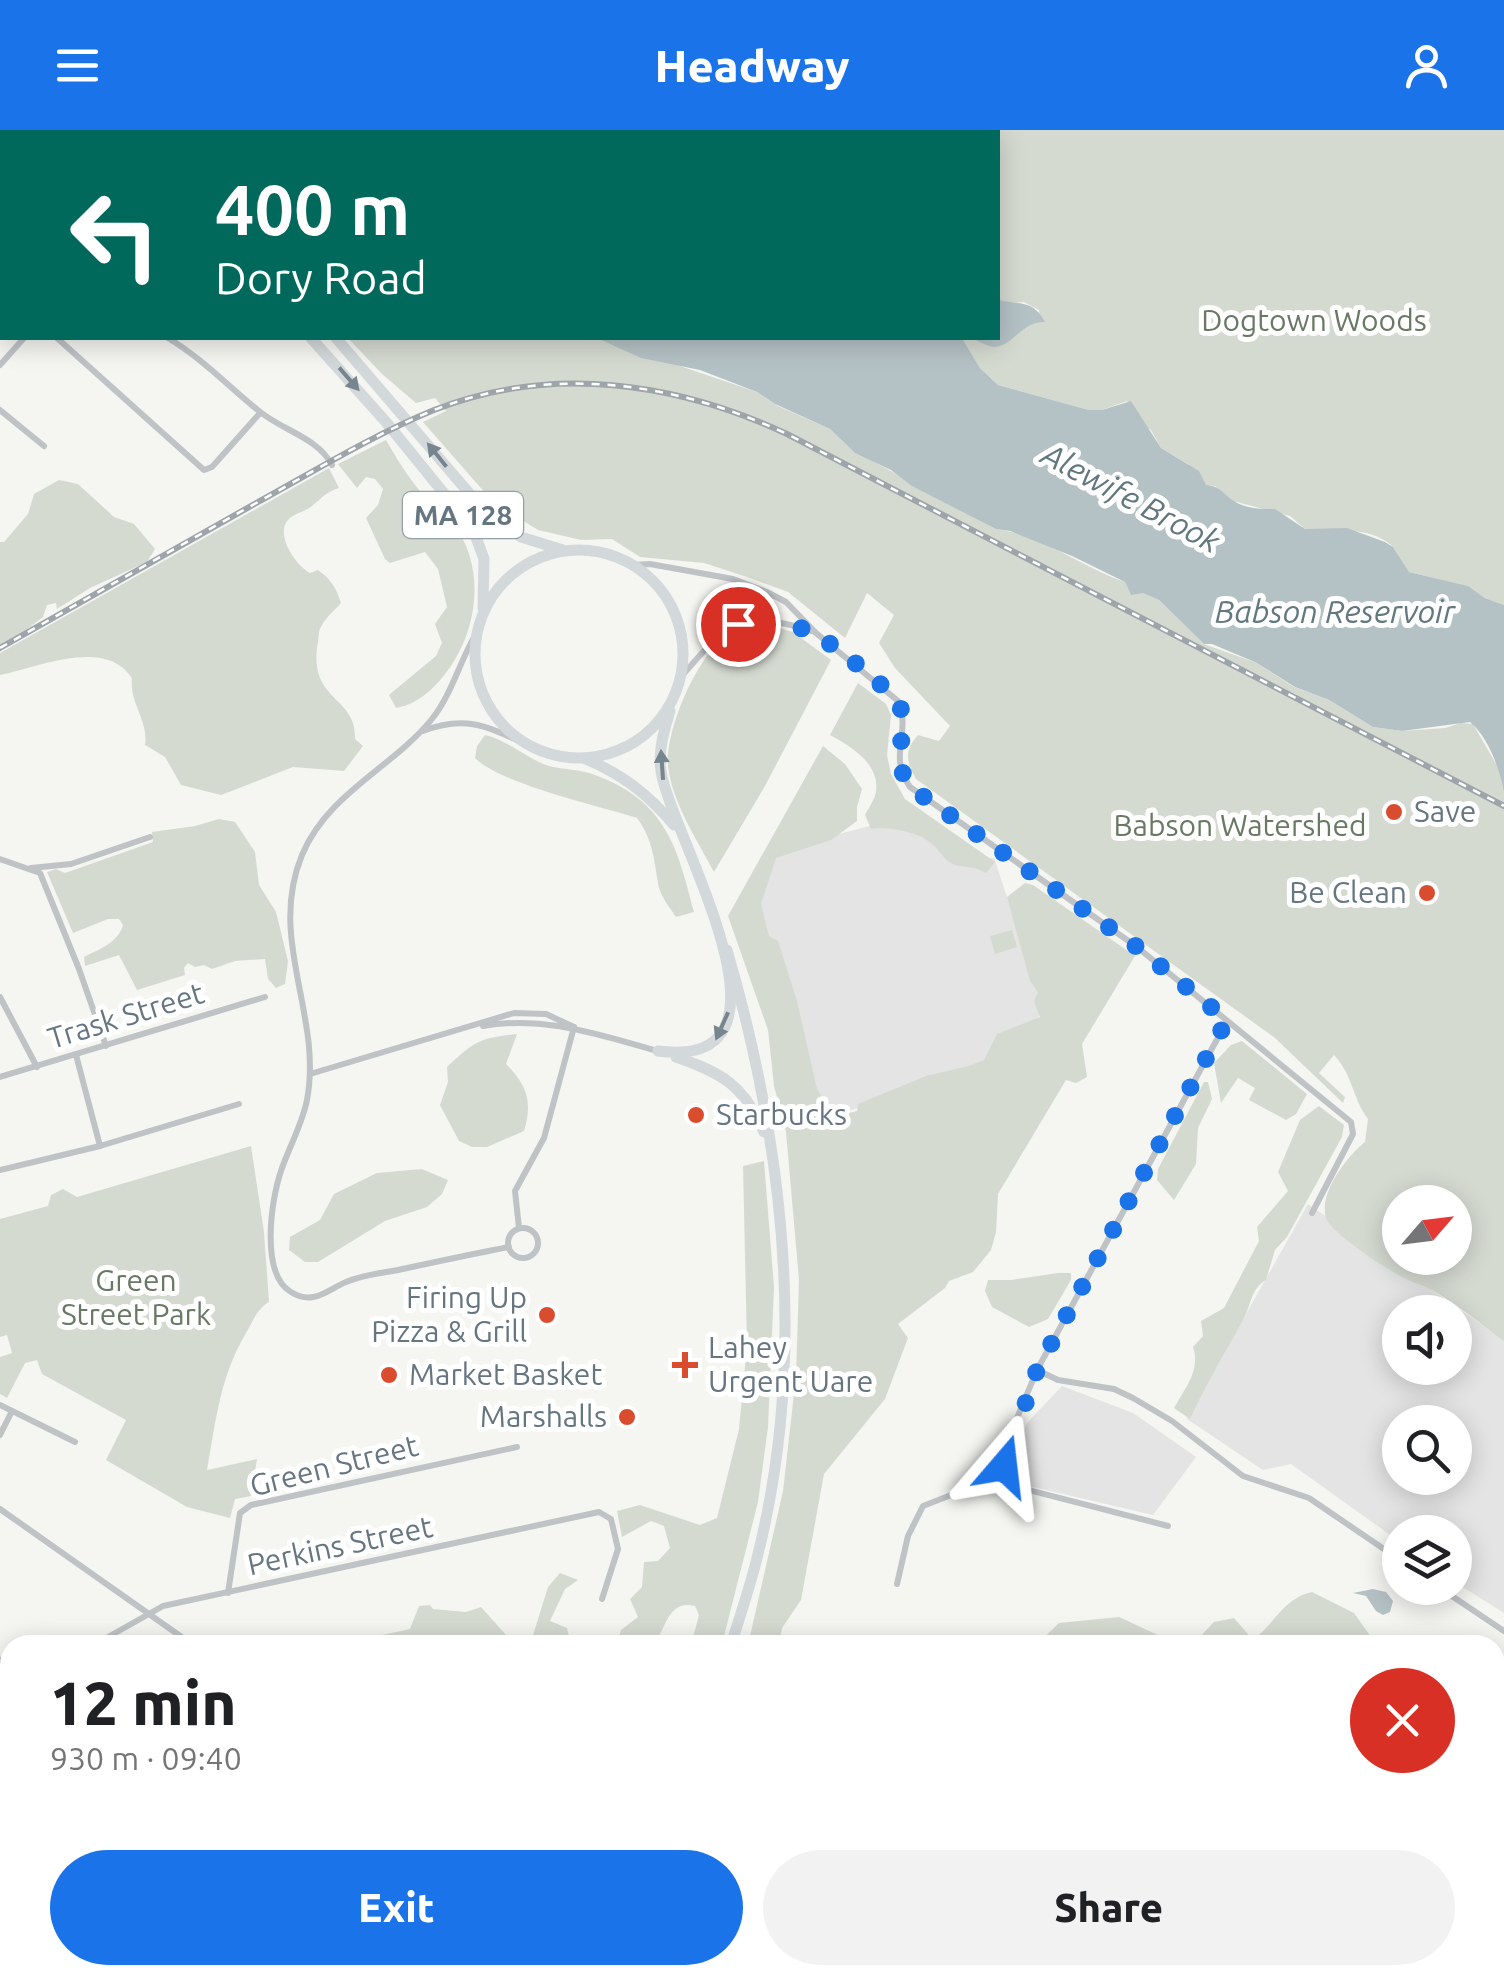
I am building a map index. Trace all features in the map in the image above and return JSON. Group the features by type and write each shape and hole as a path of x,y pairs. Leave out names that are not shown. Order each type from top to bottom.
{"highway":[{"name":"MA 128","path":"313,340 386,422 477,537 485,573 475,657 482,693 501,723 528,745 561,757 584,758 610,769 637,786 680,832"},
{"name":"MA 128","path":"338,340 498,524 522,537 567,551 594,552 634,565 655,584 673,610 682,641 680,678 664,730 660,768 680,832 727,950 763,1090 783,1250 784,1381 778,1438 758,1556 734,1635"},
{"path":"482,617 500,586 515,572 536,560 567,551"},
{"path":"584,758 614,752 644,736 661,719 674,697"},
{"path":"658,1051 702,1050 724,1030 730,1008 727,950"},
{"path":"658,1051 709,1068 729,1080 752,1106 773,1154"}],"street":[{"path":"0,365 22,340"},
{"path":"59,340 195,464 208,470 260,412"},
{"path":"171,340 214,369 260,412 325,452 332,466"},
{"path":"0,410 44,446"},
{"path":"634,565 650,564 748,584 786,602 816,633 898,700 904,717 898,763 910,787 1137,947 1354,1127 1312,1213"},
{"path":"680,678 704,647 738,624 778,620 816,633"},
{"path":"477,632 440,707 418,733 330,809 302,854 289,907 289,937 310,1049 310,1074 300,1125 273,1200 272,1255 276,1276 283,1286 299,1296 320,1297 355,1278 509,1246"},
{"path":"418,733 464,722 528,745"},
{"path":"30,868 71,864 150,837"},
{"path":"0,858 40,874 48,887 106,1046"},
{"path":"0,997 37,1067"},
{"name":"Trask Street","path":"0,1077 265,998"},
{"path":"310,1074 493,1018 530,1012 658,1051"},
{"path":"1168,1526 1014,1486 1004,1466 1037,1370 1227,1020"},
{"path":"519,1228 515,1191 544,1138 574,1027"},
{"path":"76,1055 100,1146"},
{"path":"0,1170 100,1146 238,1104"},
{"path":"519,1228 533,1232 538,1240 536,1250 524,1258 514,1255 509,1246 509,1238 519,1228"},
{"path":"1037,1370 1058,1380 1114,1389 1134,1398 1172,1421 1243,1476 1309,1498 1382,1548"},
{"path":"0,1405 75,1442"},
{"path":"0,1435 12,1412"},
{"name":"Green Street","path":"228,1592 240,1513 251,1505 517,1447"},
{"path":"898,1584 908,1536 923,1506 1005,1474"},
{"path":"0,1509 178,1635"},
{"name":"Perkins Street","path":"111,1635 162,1606 604,1513 613,1524 618,1549 602,1599"},
{"path":"1465,1605 1504,1631"}],"shaded area":[{"path":"885,822 935,843 951,858 994,858 1045,1011 984,1066 824,1119 754,903 774,851"},
{"path":"1308,1204 1382,1255 1382,1275 1410,1275 1439,1295 1382,1295 1382,1385 1472,1385 1472,1318 1504,1340 1504,1613 1472,1593 1472,1515 1382,1515 1382,1529 1291,1464 1263,1470 1187,1419"},
{"path":"1062,1386 1133,1413 1196,1457 1153,1515 1025,1485 1012,1466 1027,1423"}],"green space":[{"name":"Dogtown Woods","path":"1000,130 1504,130 1504,605 1467,586 1409,572 1391,545 1371,534 1305,529 1290,516 1233,501 1215,486 1206,485 1188,464 1161,448 1127,401 1089,410 998,385 980,368 963,340 991,346 1040,321 1039,310 1024,302 1000,304"},
{"name":"Babson Watershed","path":"350,340 603,340 757,392 830,429 851,449 996,529 1046,544 1125,582 1130,593 1144,593 1159,600 1204,644 1257,663 1294,687 1329,700 1373,727 1402,731 1473,724 1499,769 1504,793 1504,1341 1472,1317 1472,1295 1440,1295 1399,1275 1472,1275 1472,1185 1382,1185 1382,1265 1375,1261 1332,1227 1325,1210 1329,1188 1365,1142 1368,1119 1346,1071 1334,1055 1319,1073 1345,1097 1343,1103 1275,1038 916,779 908,756 913,741 918,735 939,741 950,726 895,668 879,643 894,615 867,593 845,638 788,592 747,577 704,563 640,557 612,539 581,540 538,530 494,503 423,422 446,411 435,398 416,403"},
{"path":"386,440 415,485 463,539 474,574 469,628 449,669 422,697 396,708 389,695 436,656 442,643 435,624 447,607 438,569 425,552 390,563 385,559 366,518 378,505 383,489 375,479 366,477 357,488 338,464"},
{"path":"329,468 339,488 290,518 284,531 288,548 298,563 310,573 318,570 326,577 341,603 320,629 317,662 325,687 349,714 355,739 363,746 344,771 293,767 221,795 181,785 165,757 145,745 132,678 120,666 105,659 70,658 0,675 0,653"},
{"path":"59,480 78,484 114,517 134,524 155,549 147,562 90,588 57,609 56,603 47,605 43,617 0,650 0,542 28,514 34,494"},
{"path":"772,626 793,632 831,660 765,786 714,872 670,780 668,751 672,734 694,676 716,646 737,631"},
{"path":"858,683 886,704 891,715 887,755 891,774 905,799 995,862 986,873 951,863 919,836 894,829 871,829 865,815 876,792 873,772 862,757 830,735"},
{"path":"485,735 549,766 595,775 638,798 653,812 674,846 694,912 676,917 664,899 650,843 637,818 527,785 488,768 475,758"},
{"path":"823,746 845,764 862,789 857,821 831,840 776,858 761,904 769,936 778,941 797,1001 817,1089 833,1117 857,1111 858,1104 926,1076 984,1060 997,1034 1040,1017 1034,1001 1038,992 1030,981 1007,897 1025,883 1135,956 1082,1044 1087,1077 1076,1083 1066,1080 998,1194 991,1250 973,1272 949,1281 898,1324 908,1338 885,1399 824,1474 801,1600 781,1635 750,1635 783,1491 796,1376 799,1280 786,1132 774,1086 768,1030 728,916"},
{"path":"219,819 235,822 255,852 259,885 276,912 288,961 285,984 276,988 268,979 265,959 235,961 212,969 188,963 185,975 137,990 119,955 85,966 84,957 112,941 123,925 119,919 108,919 73,933 47,872 56,869 65,873 153,842 152,832"},
{"path":"1012,930 1017,947 995,954 990,936"},
{"path":"517,1034 506,1064 526,1094 524,1131 487,1147 472,1147 459,1141 440,1105 448,1082 447,1067 477,1043"},
{"path":"1242,1041 1307,1094 1296,1114 1286,1120 1249,1100 1255,1088 1238,1078 1221,1103 1214,1063 1231,1045"},
{"path":"1204,1082 1208,1082 1212,1099 1198,1128 1196,1164 1174,1200 1157,1180 1158,1169"},
{"path":"1319,1106 1344,1125 1342,1137 1287,1237 1275,1250 1266,1280 1254,1292 1190,1419 1174,1408 1193,1371 1193,1347 1203,1336 1201,1321 1224,1308 1259,1241 1257,1227 1288,1191 1278,1172 1300,1120"},
{"name":"Green Street Park","path":"251,1146 264,1232 269,1302 261,1308 237,1349 213,1434 207,1470 257,1459 251,1496 235,1499 230,1518 187,1507 106,1460 126,1420 42,1374 37,1360 25,1363 7,1398 0,1394 0,1357 12,1353 7,1335 0,1337 0,1219 48,1206 51,1195 63,1189 77,1197"},
{"path":"764,1161 774,1287 768,1427 758,1502 724,1635 694,1635 699,1615 695,1606 686,1605 669,1616 659,1635 620,1635 638,1617 630,1599 642,1587 644,1562 658,1561 670,1548 664,1526 651,1521 622,1537 617,1511 640,1505 700,1525 717,1518 739,1429 747,1346 743,1166"},
{"path":"422,1169 448,1180 442,1194 427,1207 385,1221 318,1262 305,1262 289,1250 290,1237 320,1220 334,1194 377,1173"},
{"path":"1071,1273 1071,1280 1048,1319 1029,1327 992,1307 985,1291 988,1280"},
{"path":"560,1573 578,1580 565,1589 550,1621 567,1628 569,1635 533,1635 548,1587"},
{"path":"1312,1592 1354,1613 1370,1635 1259,1635 1302,1595"},
{"path":"419,1606 466,1612 481,1607 506,1635 382,1635 410,1629"},
{"path":"1119,1617 1158,1635 1046,1635 1059,1623"},
{"path":"1234,1618 1249,1635 1202,1635 1214,1622"}],"water":[{"path":"1000,300 1030,306 1045,322 1030,325 1001,346 975,340 1000,340"},
{"name":"Babson Reservoir","path":"601,340 963,340 980,368 998,385 1089,410 1131,401 1161,448 1199,471 1206,485 1219,489 1238,504 1275,509 1305,529 1347,528 1385,542 1393,547 1409,572 1468,586 1504,605 1504,793 1493,755 1470,722 1402,731 1373,727 1257,663 1204,644 1159,600 1143,593 1131,595 1125,582 1072,556 996,529 912,486 891,470 855,453 830,429 757,392 700,370 641,358"},
{"path":"1382,1591 1382,1605 1392,1605 1390,1612 1383,1615 1366,1596 1353,1593"}],"railway":[{"path":"0,648 345,453 434,410 523,387 613,385 701,402 787,434 1504,806"}],"place":[{"name":"Save","path":"1394,812"},
{"name":"Be Clean","path":"1427,893"},
{"name":"Starbucks","path":"696,1115"},
{"name":"Firing Up Pizza & Grill","path":"547,1315"},
{"name":"Lahey Urgent Uare","path":"685,1365"},
{"name":"Market Basket","path":"389,1375"},
{"name":"Marshalls","path":"627,1417"}],"route":[{"path":"738,624 778,620 816,633 891,693 904,717 898,763 910,787 1137,947 1227,1020 1037,1370 1004,1466"}],"water label":[{"name":"Alewife Brook","path":"1131,498"}]}
